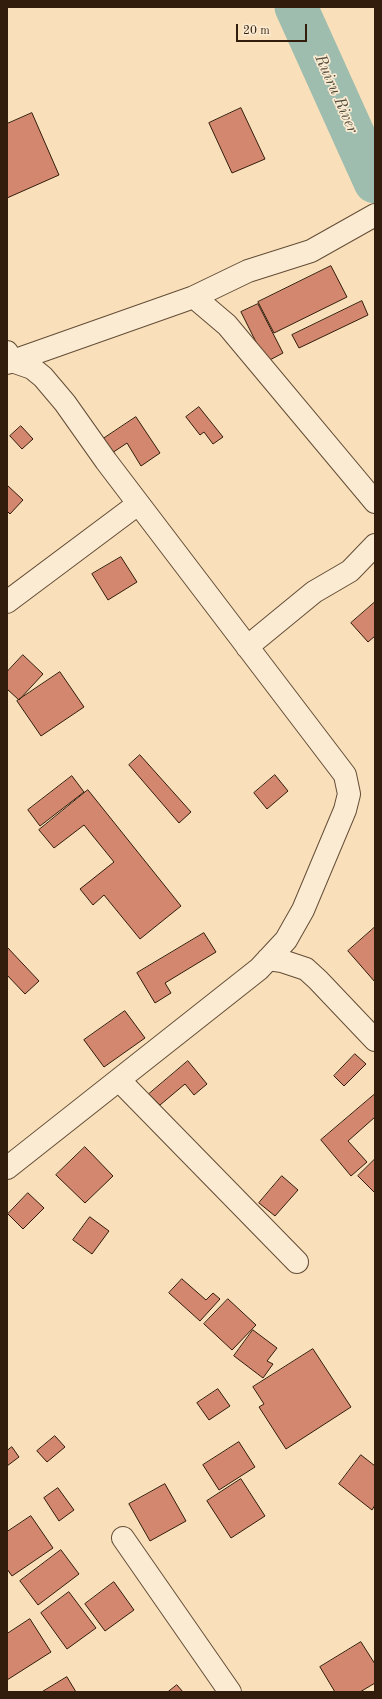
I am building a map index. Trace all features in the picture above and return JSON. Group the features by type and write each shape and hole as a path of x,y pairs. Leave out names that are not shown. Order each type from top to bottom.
{"street":[{"path":"9,359 194,297 248,271 311,251 375,215"},
{"path":"194,297 227,325 375,502"},
{"path":"7,1168 258,969 286,940 303,910 345,810 348,794 345,775 138,504 65,403 43,376 32,368 9,359"},
{"path":"7,602 138,504"},
{"path":"247,647 314,592 350,571 375,545"},
{"path":"268,958 306,969 375,1040"},
{"path":"119,1080 297,1262"},
{"path":"123,1538 230,1692"}],"building":[{"path":"241,108 265,159 232,173 209,123"},
{"path":"32,113 59,175 7,198 7,124"},
{"path":"331,266 347,297 274,333 258,302"},
{"path":"362,301 368,315 299,348 292,335"},
{"path":"258,304 283,353 266,362 241,312"},
{"path":"199,407 223,437 213,444 204,432 200,435 186,417"},
{"path":"136,417 160,453 141,466 127,443 109,455 100,441"},
{"path":"21,426 33,439 22,449 10,436"},
{"path":"7,485 23,500 10,514 7,511"},
{"path":"121,557 137,582 108,600 92,574"},
{"path":"375,602 375,636 368,642 351,623"},
{"path":"23,655 43,674 19,700 7,689 7,672"},
{"path":"60,672 84,707 41,736 17,701"},
{"path":"140,755 191,812 179,823 129,765"},
{"path":"275,775 288,791 267,809 254,793"},
{"path":"72,776 84,792 40,826 28,810"},
{"path":"88,790 181,906 140,939 104,895 93,905 80,889 114,862 84,825 54,848 39,830"},
{"path":"375,927 375,982 348,951"},
{"path":"204,933 216,952 165,983 171,993 155,1003 137,973"},
{"path":"7,947 39,981 25,994 7,975"},
{"path":"125,1011 145,1038 104,1067 84,1040"},
{"path":"355,1054 366,1064 344,1086 334,1076"},
{"path":"188,1061 207,1084 194,1095 185,1084 160,1105 149,1094"},
{"path":"375,1094 375,1117 348,1141 367,1162 351,1176 321,1140"},
{"path":"85,1147 113,1176 85,1203 56,1175"},
{"path":"375,1159 375,1193 358,1176"},
{"path":"282,1176 298,1190 275,1216 259,1203"},
{"path":"28,1193 44,1208 23,1229 8,1214"},
{"path":"90,1217 109,1231 92,1254 73,1240"},
{"path":"182,1279 206,1300 213,1293 220,1299 200,1321 169,1293"},
{"path":"228,1299 256,1325 232,1350 204,1324"},
{"path":"253,1330 277,1348 267,1361 273,1364 263,1378 234,1356"},
{"path":"313,1349 351,1407 286,1449 259,1407 264,1404 253,1387"},
{"path":"218,1389 230,1406 209,1420 197,1403"},
{"path":"55,1436 65,1447 47,1462 37,1451"},
{"path":"239,1442 255,1467 219,1490 203,1465"},
{"path":"12,1447 19,1457 7,1466 7,1451"},
{"path":"361,1455 375,1466 375,1505 372,1510 339,1484"},
{"path":"241,1479 265,1516 231,1538 207,1501"},
{"path":"165,1484 186,1521 150,1541 129,1504"},
{"path":"58,1488 74,1510 59,1521 44,1498"},
{"path":"31,1516 53,1548 12,1576 7,1569 7,1532"},
{"path":"61,1550 79,1574 38,1605 20,1581"},
{"path":"114,1582 134,1610 105,1631 85,1604"},
{"path":"69,1592 96,1628 67,1649 41,1613"},
{"path":"30,1619 51,1652 7,1680 7,1634"},
{"path":"361,1642 375,1664 375,1683 360,1692 335,1692 320,1667"},
{"path":"67,1677 76,1692 42,1692"},
{"path":"177,1685 183,1692 168,1692"}],"waterway":[{"name":"Ruiru River","path":"296,7 375,182"}]}
